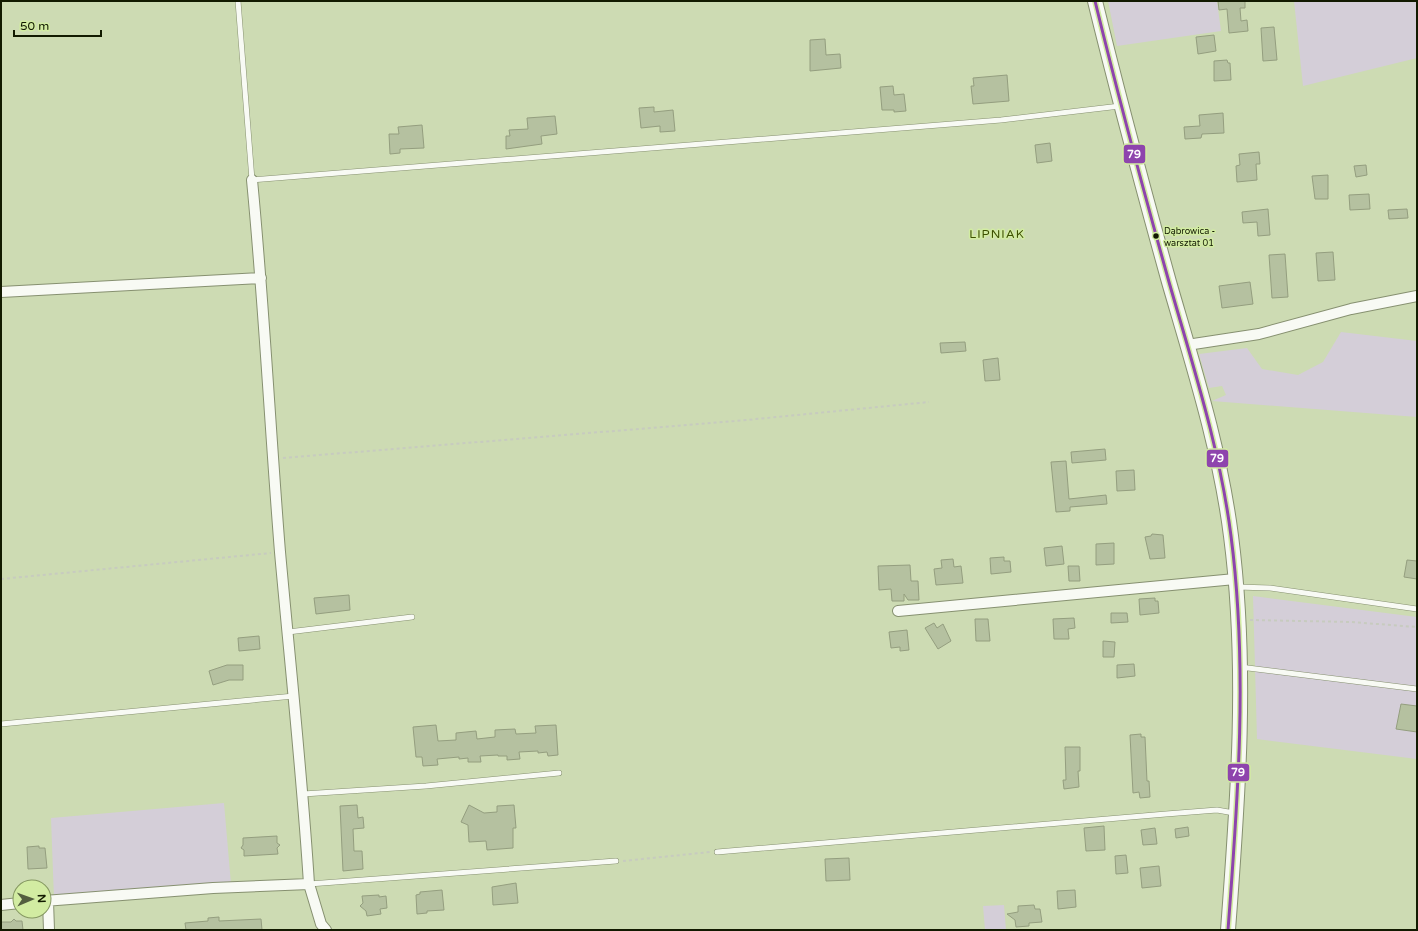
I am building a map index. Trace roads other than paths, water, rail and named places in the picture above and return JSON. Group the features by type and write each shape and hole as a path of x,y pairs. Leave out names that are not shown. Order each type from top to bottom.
{"street":[{"path":"1095,1 1187,345 1222,484 1231,537 1236,583 1239,667 1237,813 1228,930"},
{"path":"252,180 261,278 280,552 303,794 309,884 321,924 326,930"},
{"path":"1,292 261,278"},
{"path":"1187,345 1264,332 1351,309 1417,296"},
{"path":"898,611 1236,583"},
{"path":"52,901 269,884 309,884"},
{"path":"1,905 12,904"},
{"path":"48,919 49,930"}],"lane":[{"path":"238,1 252,180 1001,120 1122,105"},
{"path":"1236,583 1417,609"},
{"path":"288,632 412,618"},
{"path":"1239,667 1417,689"},
{"path":"1,724 294,696"},
{"path":"303,794 426,786 559,773"},
{"path":"717,852 1174,813 1217,810 1237,813"},
{"path":"309,884 616,861"}],"place":[{"name":"Dąbrowica - warsztat 01","path":"1156,236"}],"district":[{"name":"LIPNIAK","path":"997,234"}]}
